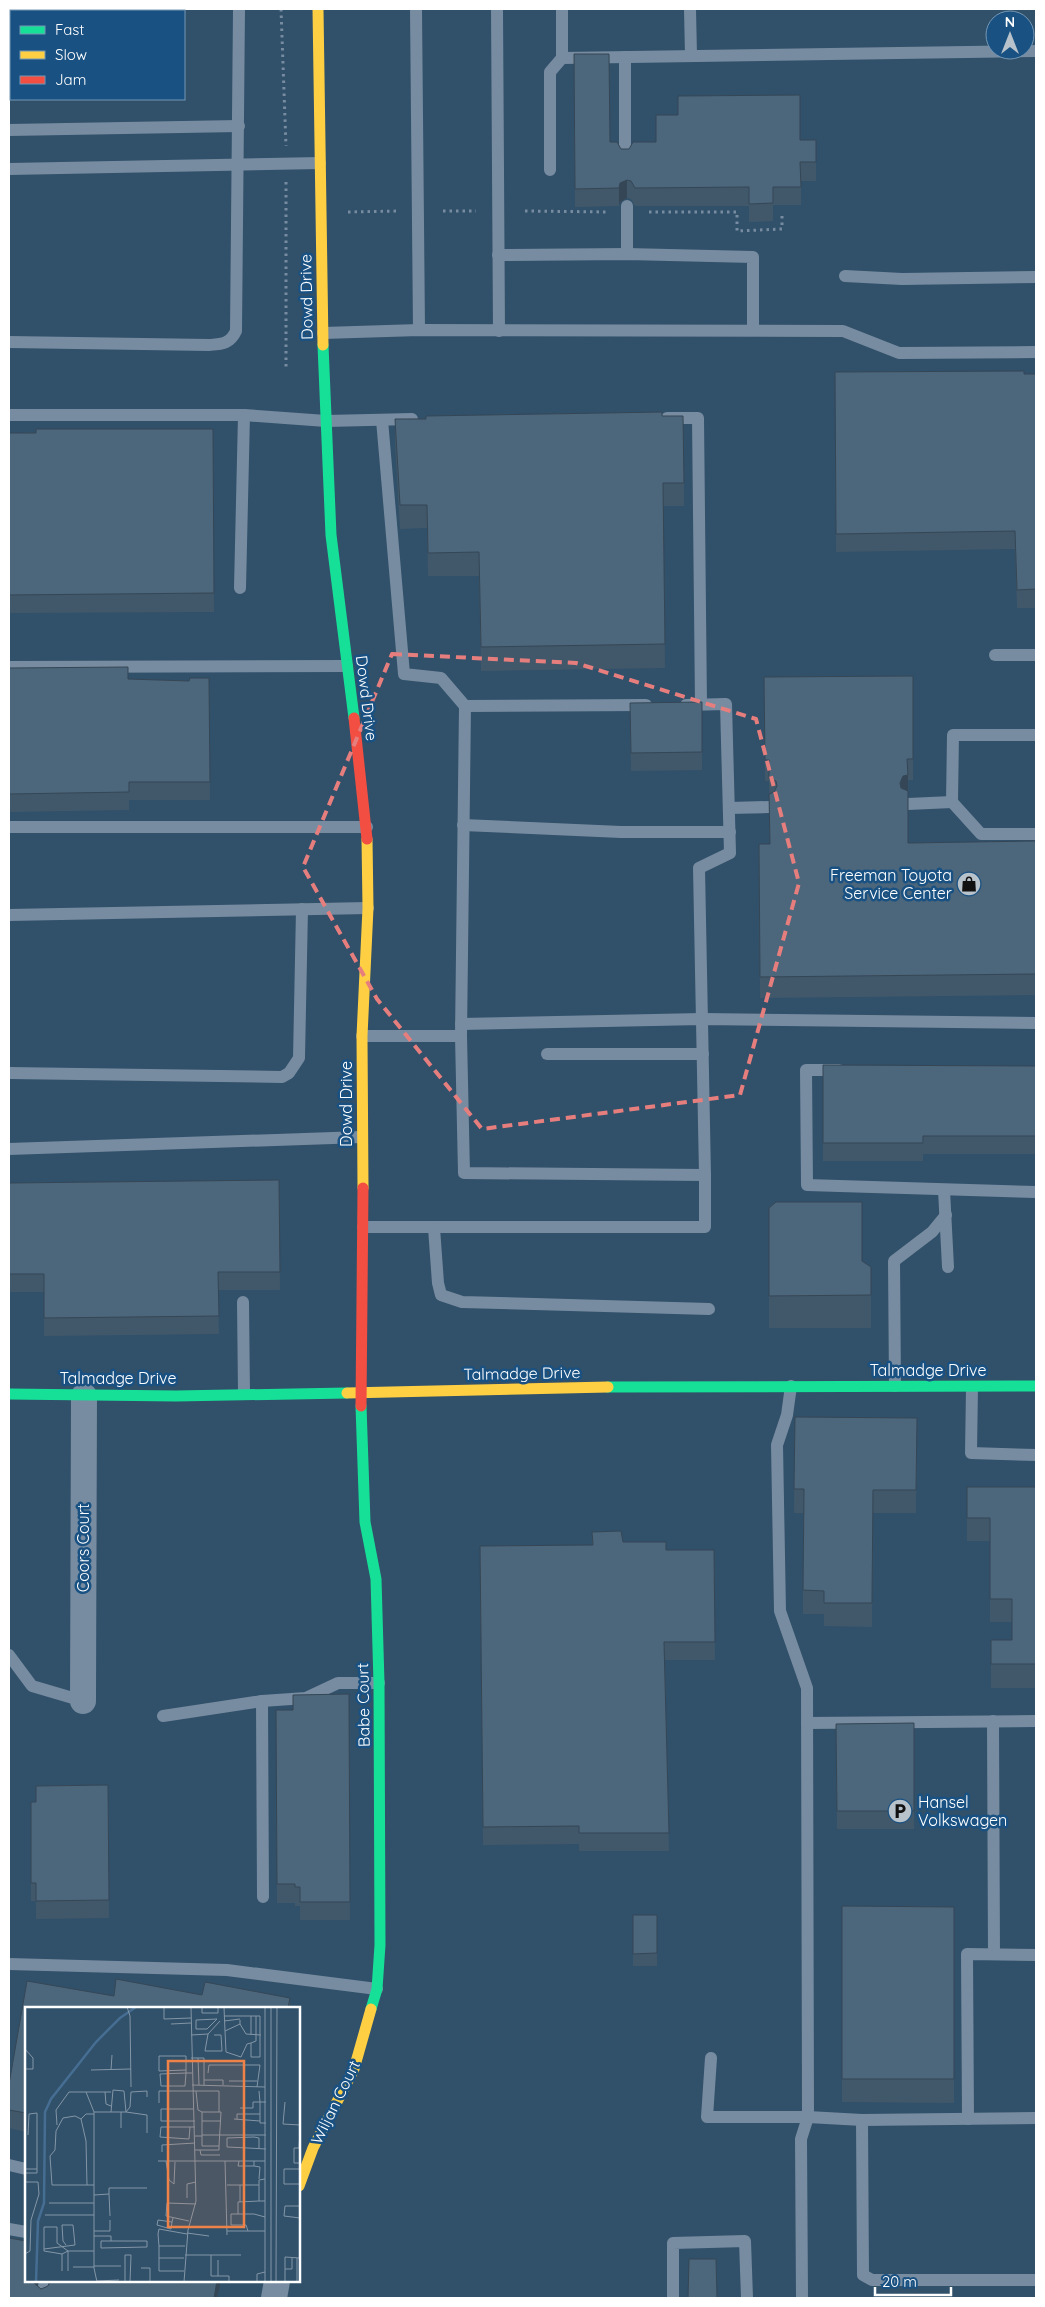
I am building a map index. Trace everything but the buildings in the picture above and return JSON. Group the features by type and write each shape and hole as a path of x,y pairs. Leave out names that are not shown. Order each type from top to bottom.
{"street":[{"name":"Dowd Drive","path":"318,9 323,333 331,535 367,827 368,908 362,1036 362,1392"},
{"name":"Talmadge Drive","path":"9,1394 84,1396 791,1386 1036,1386"},
{"name":"Babe Court","path":"362,1392 365,1522 376,1579 379,1684 380,1944 377,1989 370,2017"},
{"name":"Coors Court","path":"83,1701 84,1396"},
{"name":"Wiljan Court","path":"300,2183 313,2148 354,2069 370,2017"},
{"path":"274,2298 277,2282"}],"lane":[{"path":"9,342 209,345 226,344 232,339 236,332 239,9"},
{"path":"416,9 420,330"},
{"path":"497,9 500,331"},
{"path":"550,170 550,72 562,58 562,9"},
{"path":"690,9 691,56"},
{"path":"562,58 1036,51"},
{"path":"625,57 625,160"},
{"path":"9,130 239,126"},
{"path":"9,169 320,163"},
{"path":"626,206 627,254"},
{"path":"498,255 627,254 753,257 753,330"},
{"path":"845,276 902,279 1036,277"},
{"path":"323,333 420,330 843,331 899,353 1036,352"},
{"path":"9,415 244,415 326,421 421,419"},
{"path":"240,588 244,415"},
{"path":"659,418 698,418 701,704"},
{"path":"382,420 404,674 441,678 465,706 461,1030 464,1173 705,1175"},
{"path":"995,655 1036,655"},
{"path":"9,667 347,666"},
{"path":"363,1228 705,1228 699,868 730,853 726,704 465,706"},
{"path":"1036,735 953,735 952,802 981,834 1036,834"},
{"path":"908,804 952,802"},
{"path":"729,808 769,807"},
{"path":"464,825 621,832 730,832"},
{"path":"9,827 367,827"},
{"path":"9,915 368,908"},
{"path":"9,1073 282,1077 289,1073 299,1058 302,909"},
{"path":"362,1036 702,1019 1036,1023"},
{"path":"547,1054 703,1054"},
{"path":"856,1070 806,1070 807,1186 1036,1192"},
{"path":"9,1148 362,1137"},
{"path":"944,1190 948,1267"},
{"path":"895,1386 894,1261 932,1232 946,1215"},
{"path":"434,1228 438,1283 441,1295 450,1300 462,1302 709,1309"},
{"path":"243,1302 244,1394"},
{"path":"791,1386 787,1415 777,1445 780,1611 807,1688 808,2118 801,2139 802,2298"},
{"path":"972,1387 971,1453 1036,1455"},
{"path":"9,1655 32,1686 83,1701"},
{"path":"163,1716 262,1701 306,1698 338,1684 379,1684"},
{"path":"262,1701 263,1897"},
{"path":"993,1721 994,1954"},
{"path":"807,1723 1036,1721"},
{"path":"968,2119 967,1954 1036,1955"},
{"path":"9,1964 227,1970 377,1989"},
{"path":"711,2058 707,2118 862,2120 1036,2118"},
{"path":"862,2120 863,2275 872,2280 1036,2280"},
{"path":"9,2165 25,2169"},
{"path":"9,2229 25,2232"},
{"path":"672,2298 672,2243 745,2241 747,2298"},
{"path":"42,2298 44,2282"}],"path":[{"path":"282,9 286,163 286,368"},
{"path":"348,212 403,211"},
{"path":"443,211 476,211"},
{"path":"525,211 610,212"},
{"path":"649,212 737,212 737,231 782,229 782,214"}],"highlighted area":[{"path":"392,654 576,663 756,719 799,883 740,1095 482,1129 377,999 303,867"}],"traffic: fast":[{"path":"323,345 331,535 354,718"},
{"path":"608,1387 1036,1386"},
{"path":"9,1394 176,1396 347,1393"},
{"path":"361,1406 365,1522 376,1579 379,1683 380,1945 377,1989 371,2009"}],"traffic: slow":[{"path":"318,9 323,345"},
{"path":"363,1188 362,1036 368,908 367,839"},
{"path":"347,1393 608,1387"},
{"path":"300,2183 313,2148 354,2069 371,2009"}],"traffic: jam":[{"path":"354,718 367,839"},
{"path":"361,1406 363,1188"}],"place":[{"name":"Freeman Toyota Service Center","path":"969,884"},
{"name":"Hansel Volkswagen","path":"900,1811"}]}
